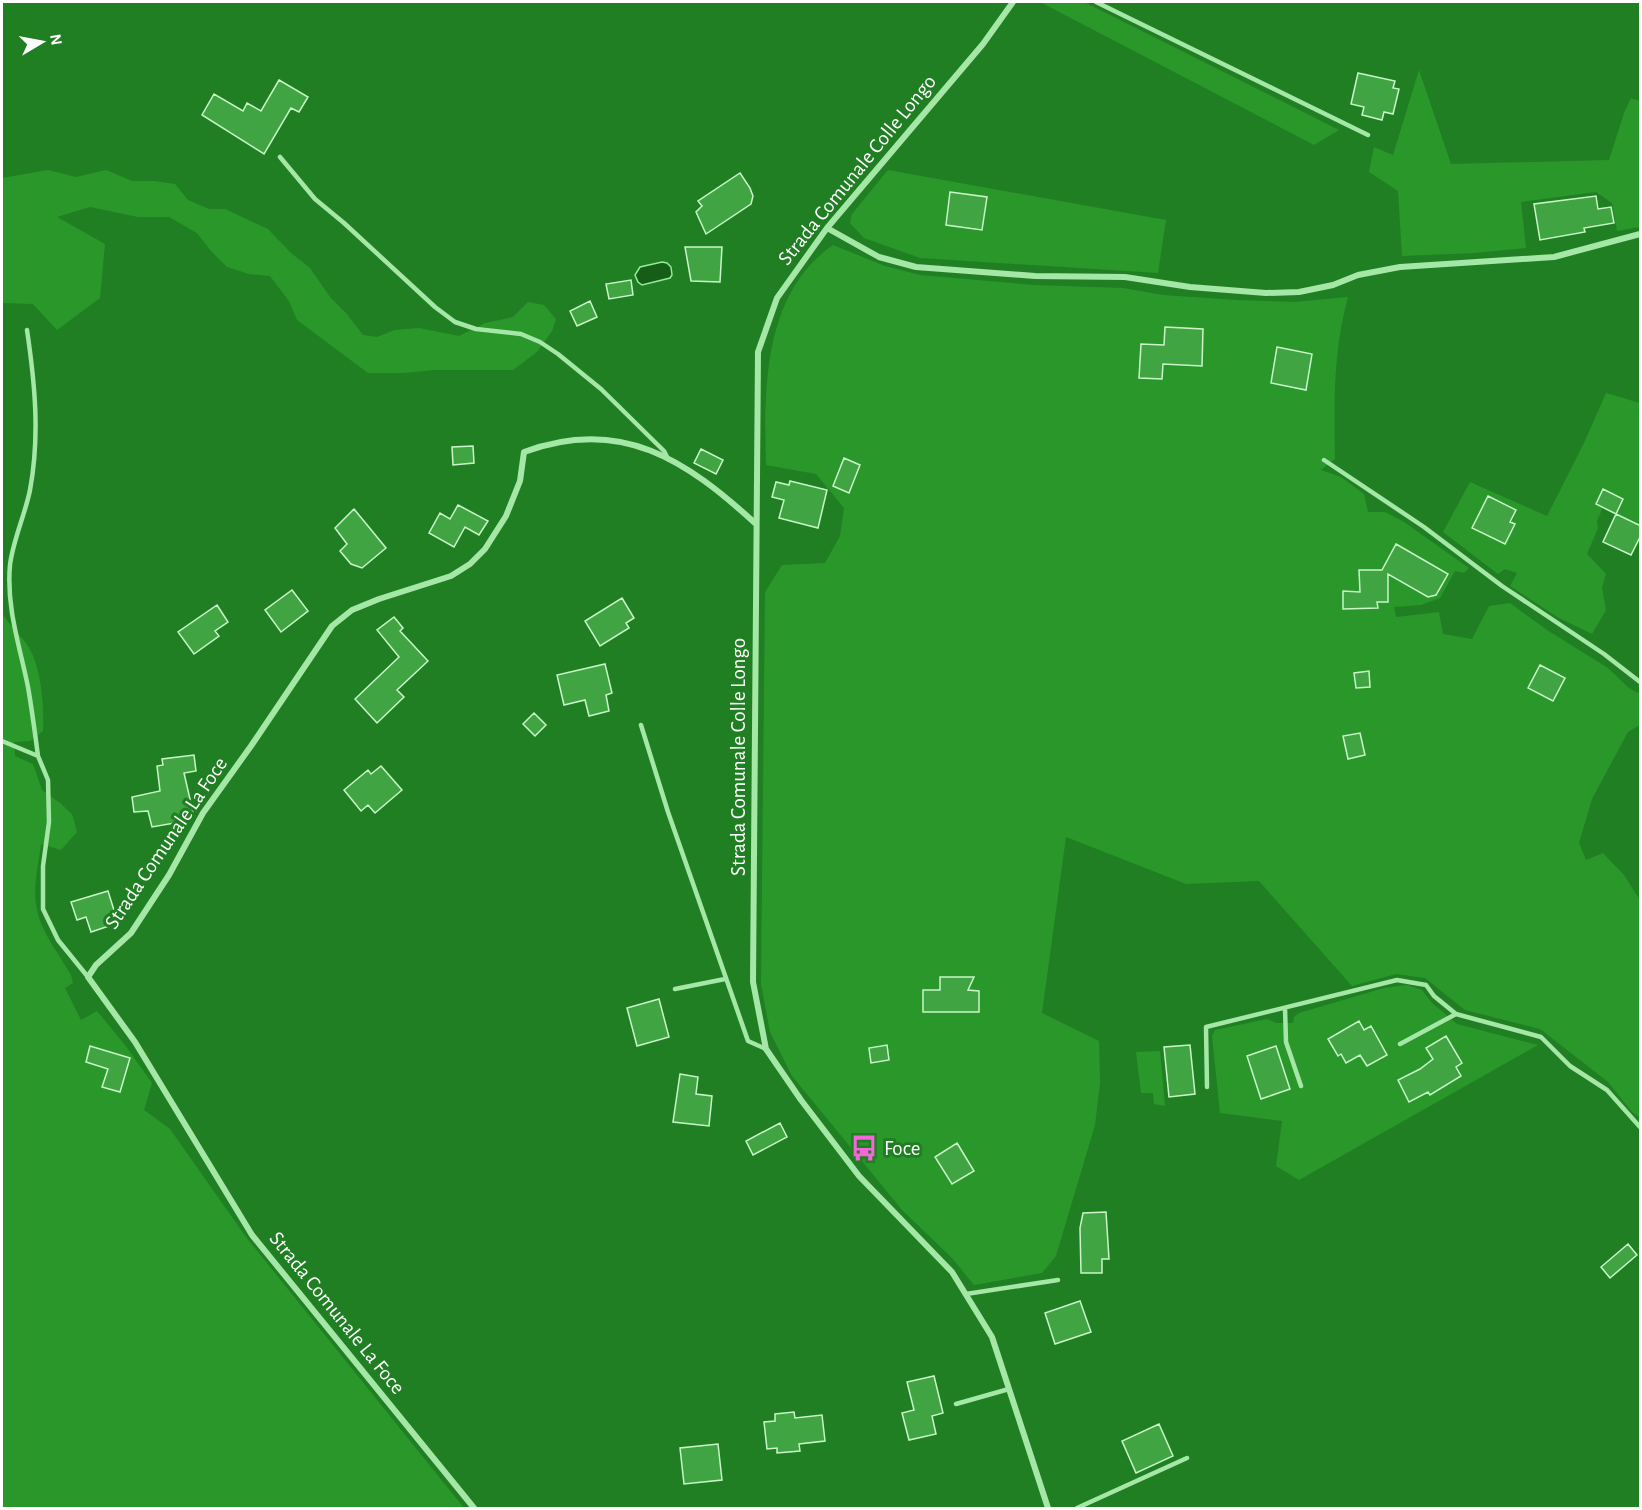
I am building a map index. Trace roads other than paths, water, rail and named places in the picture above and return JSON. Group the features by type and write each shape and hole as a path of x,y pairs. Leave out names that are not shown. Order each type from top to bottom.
{"street":[{"name":"Strada Comunale Colle Longo","path":"1013,2 983,44 826,228 777,298 758,352 753,982 766,1049 801,1100 859,1176 951,1272 992,1337 1048,1509"},
{"path":"826,228 879,257 916,267 1035,276 1125,277 1162,284 1266,292 1299,292 1333,285 1358,275 1400,267 1554,257 1641,234"},
{"name":"Strada Comunale La Foce","path":"474,1509 252,1235 135,1042 88,977 96,965 131,933 170,875 202,813 251,746 332,626 352,610 378,599 451,576 470,564 485,549 506,516 520,481 524,452 549,442 593,438 629,443 650,450 687,469 756,524"}],"lane":[{"path":"1095,2 1368,135"},
{"path":"280,157 315,199 435,307 455,322 476,329 521,334 549,348 601,389 664,451 668,459"},
{"path":"27,330 37,420 30,490 10,564 14,630 28,687 38,756 48,780 49,822 43,866 43,909 58,940 88,977"},
{"path":"1324,460 1424,527 1502,586 1604,654 1641,682"},
{"path":"641,725 668,812 748,1041 766,1049"},
{"path":"2,741 38,756"},
{"path":"675,989 725,979"},
{"path":"1207,1087 1206,1027 1396,980 1426,985 1434,996 1456,1014 1541,1036 1570,1066 1607,1090 1641,1127"},
{"path":"1285,1008 1286,1042 1301,1086"},
{"path":"1400,1044 1456,1014"},
{"path":"966,1294 1058,1280"},
{"path":"956,1404 1009,1389"},
{"path":"1077,1509 1187,1458"}],"place":[{"name":"Foce","path":"864,1148"}]}
